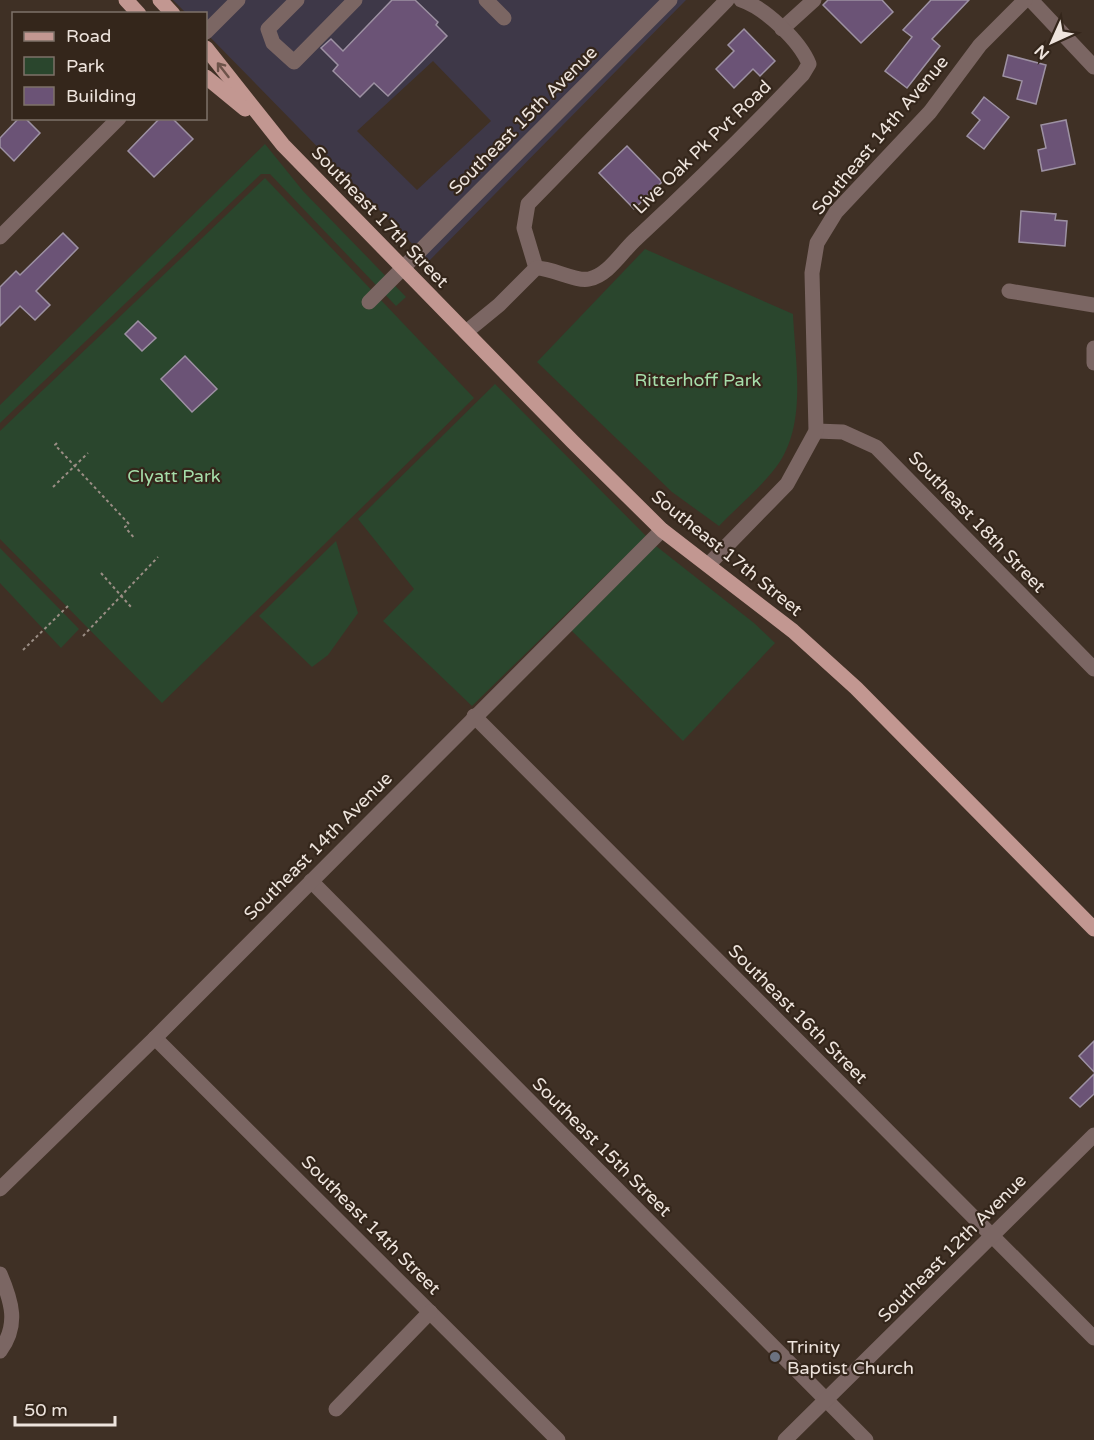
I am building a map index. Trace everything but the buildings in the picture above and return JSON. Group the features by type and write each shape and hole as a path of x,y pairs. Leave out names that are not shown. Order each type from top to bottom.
{"main road":[{"path":"126,0 137,12"},
{"path":"160,0 171,12"},
{"name":"Southeast 17th Street","path":"207,49 266,126 402,268 662,530 793,631 856,688 1094,929"},
{"name":"Southeast 17th Street","path":"207,78 266,126"}],"street":[{"path":"207,31 237,0"},
{"path":"297,0 268,29 273,44 294,62 355,0"},
{"path":"486,0 504,18"},
{"name":"Southeast 15th Avenue","path":"369,302 670,0"},
{"path":"466,332 499,305 536,268 524,228 528,204 727,0"},
{"name":"Live Oak Pk Pvt Road","path":"536,268 549,268 586,280 601,275 634,240 729,152 802,74 809,64 803,49 757,7 741,0"},
{"path":"782,29 814,0"},
{"name":"Southeast 14th Avenue","path":"816,431 812,273 817,243 836,212 930,112 980,45 1025,0"},
{"path":"1031,0 1094,68"},
{"path":"0,237 116,120"},
{"path":"1009,291 1094,305"},
{"path":"1094,348 1094,363"},
{"path":"708,565 787,484 816,431"},
{"name":"Southeast 18th Street","path":"816,431 843,432 876,447 1094,669"},
{"name":"Southeast 14th Avenue","path":"0,1189 155,1038 662,530"},
{"name":"Southeast 16th Street","path":"474,716 1094,1338"},
{"name":"Southeast 15th Street","path":"311,881 866,1440"},
{"name":"Southeast 14th Street","path":"155,1038 558,1440"},
{"name":"Southeast 12th Avenue","path":"785,1440 1092,1140"},
{"path":"0,1274 10,1301 11,1336 0,1351"},
{"path":"336,1409 430,1312"}],"path":[{"path":"57,443 55,445 129,524 125,527 135,539"},
{"path":"53,487 88,453"},
{"path":"83,636 158,557"},
{"path":"101,573 131,607"},
{"path":"23,650 69,605"}],"shaded area":[{"path":"173,0 686,0 429,261 207,34 207,12 185,12","holes":["433,61 491,121 417,190 357,131"]}],"green space":[{"path":"265,144 303,191 406,297 396,306 270,174 261,174 0,423 0,405"},
{"name":"Clyatt Park","path":"265,178 474,398 162,703 0,539 0,431"},
{"name":"Ritterhoff Park","path":"645,249 793,314 797,390 793,429 788,446 766,480 719,526 672,492 537,362"},
{"path":"495,384 646,536 472,706 383,621 414,589 358,519"},
{"path":"336,541 358,613 328,655 312,667 259,616"},
{"path":"656,546 754,623 775,643 683,741 571,630"},
{"path":"0,548 79,629 61,648 0,583"}],"place":[{"name":"Trinity Baptist Church","path":"775,1357"}]}
